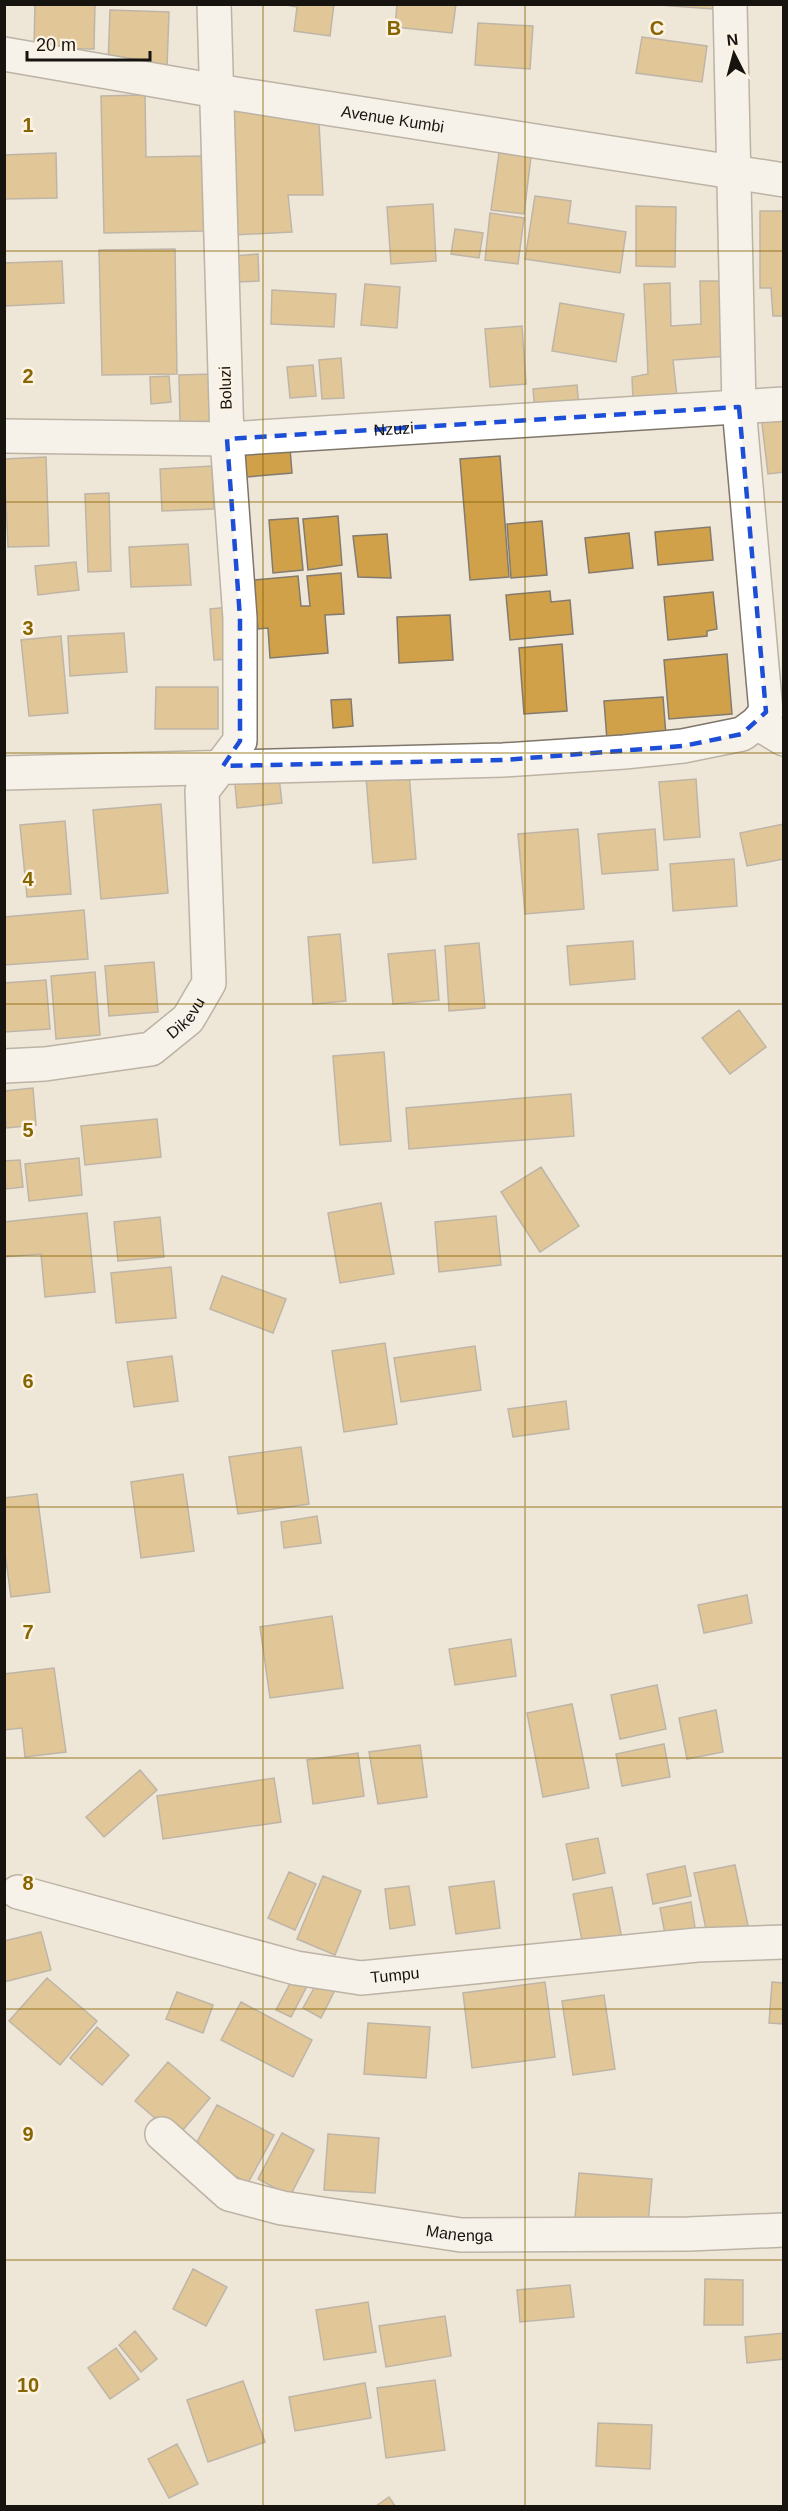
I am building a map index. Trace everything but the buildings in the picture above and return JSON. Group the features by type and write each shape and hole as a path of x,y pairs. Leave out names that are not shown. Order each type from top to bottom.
{"street":[{"name":"Boluzi","path":"214,4 227,439 240,618 240,741 223,766"},
{"path":"4,773 503,760 683,746 742,734 770,731 766,711 739,407 730,4"},
{"name":"Avenue Kumbi","path":"4,54 217,91 783,180"},
{"name":"Nzuzi","path":"4,436 227,439 783,404"},
{"name":"Dikevu","path":"4,1066 45,1064 151,1049 188,1020 208,983 202,791 223,766"},
{"name":"Tumpu","path":"18,1892 296,1968 361,1978 697,1945 783,1942"},
{"name":"Manenga","path":"162,2134 229,2194 282,2208 460,2235 689,2234 783,2230"}],"highlighted area":[{"path":"739,407 766,712 742,734 683,746 503,760 223,766 240,741 240,618 227,439"}]}
